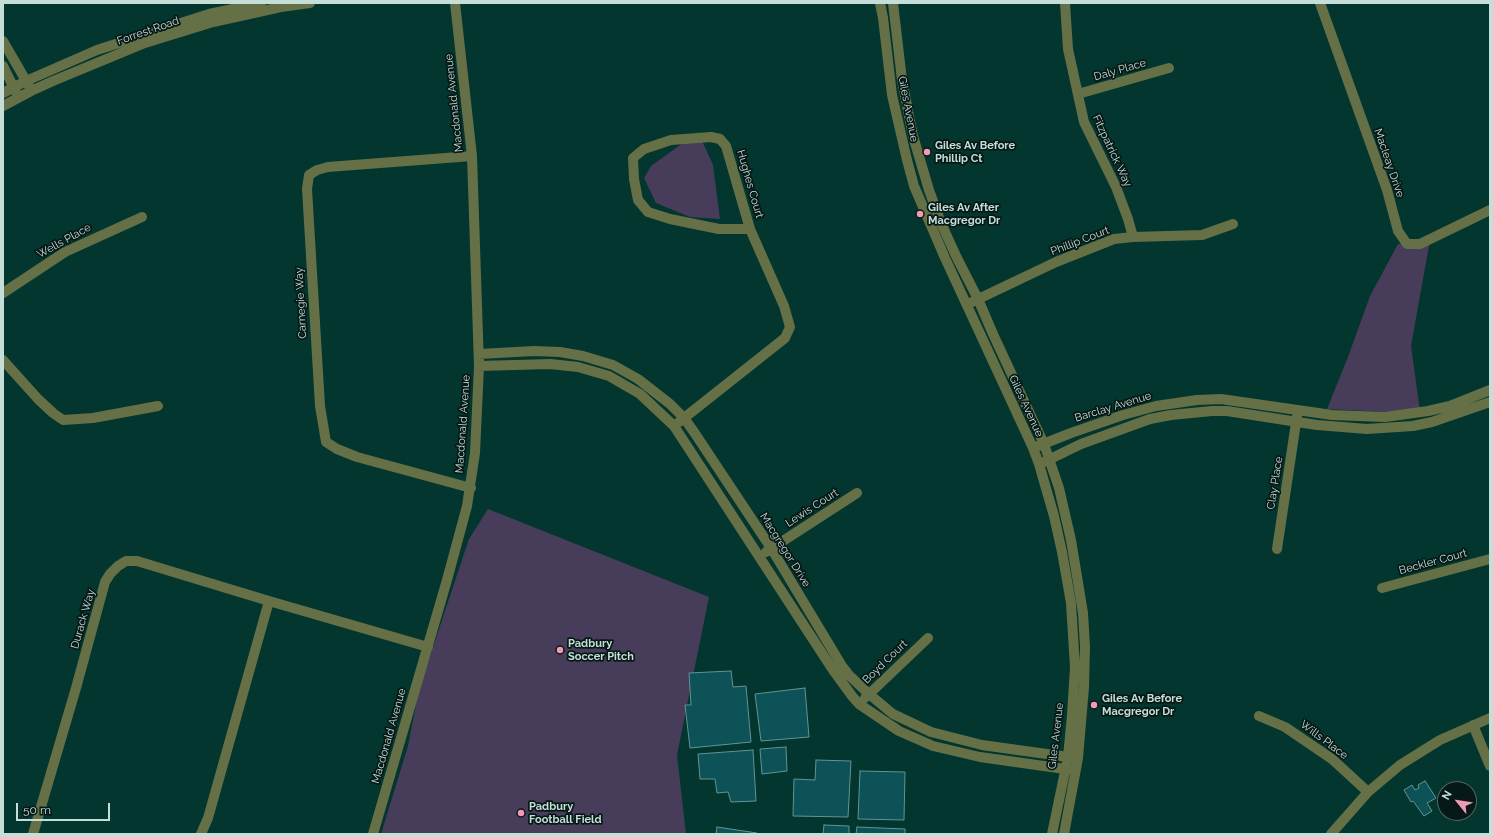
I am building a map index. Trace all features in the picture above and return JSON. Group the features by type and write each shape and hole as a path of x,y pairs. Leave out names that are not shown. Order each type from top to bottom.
{"street":[{"name":"Forrest Road","path":"3,93 26,80 73,60 124,41 209,14 261,3"},
{"name":"Forrest Road","path":"3,106 31,90 125,50 174,34 238,16 281,7 310,3"},
{"name":"Macdonald Avenue","path":"373,834 447,580 470,488 475,453 479,354 472,156 455,3"},
{"name":"Giles Avenue","path":"880,3 892,95 914,186 1033,448 1056,523 1072,604 1075,667 1072,715 1073,758 1076,770 1064,834"},
{"name":"Giles Avenue","path":"893,3 902,80 919,160 941,223 956,258 978,299 1044,444 1059,488 1071,540 1083,613 1085,647 1084,687 1073,758 1065,769 1052,834"},
{"name":"Fitzpatrick Way","path":"1065,3 1068,49 1084,122 1116,187 1128,218 1133,237"},
{"name":"Macleay Drive","path":"1320,3 1386,190 1398,231 1407,244 1420,244 1490,210"},
{"path":"3,41 31,90"},
{"path":"3,66 18,98"},
{"name":"Daly Place","path":"1078,94 1169,68"},
{"name":"Hughes Court","path":"674,426 785,338 790,327 784,306 750,229 726,146 720,139 711,137 671,140 644,149 633,158 634,180 638,200 648,212 670,219 719,229 750,229"},
{"name":"Carnegie Way","path":"470,488 357,457 337,449 326,442 320,406 306,189 309,175 317,170 328,167 472,156"},
{"name":"Wells Place","path":"3,294 65,252 142,217"},
{"name":"Phillip Court","path":"967,305 1056,262 1114,239 1202,235 1233,224"},
{"name":"Macgregor Drive","path":"479,354 547,351 583,356 620,368 638,379 665,400 684,418 771,548 842,666 849,676 868,694 893,714 931,732 982,745 1073,758"},
{"path":"3,360 38,399 63,420 93,418 158,406"},
{"path":"479,366 550,364 578,367 609,376 640,394 674,426 833,670 852,696 859,704 898,731 933,746 980,757 1076,770"},
{"name":"Barclay Avenue","path":"1033,448 1123,415 1156,406 1197,400 1235,400 1298,411 1355,417 1397,416 1428,412 1450,406 1490,390"},
{"name":"Barclay Avenue","path":"1039,464 1081,444 1150,419 1171,415 1227,411 1329,426 1367,429 1413,426 1432,422 1490,402"},
{"path":"1296,421 1298,411"},
{"name":"Clay Place","path":"1277,549 1296,421"},
{"name":"Lewis Court","path":"760,556 857,493"},
{"name":"Beckler Court","path":"1382,588 1490,559"},
{"name":"Durack Way","path":"33,834 74,695 105,582 118,566 126,561 137,561 268,601 428,647"},
{"path":"201,834 208,818 268,601"},
{"name":"Boyd Court","path":"859,704 928,638"},
{"name":"Wills Place","path":"1259,716 1286,727 1326,755 1368,792"},
{"path":"1331,834 1368,792 1400,765 1440,740 1490,718"},
{"path":"1473,725 1490,766"}],"shaded area":[{"path":"698,132 713,165 720,219 690,217 656,203 644,178 651,166"},
{"path":"1430,240 1411,346 1420,411 1388,412 1327,409 1370,296 1398,244"},
{"path":"488,509 709,597 677,755 686,834 381,834 408,746 419,689 469,539"}],"building":[{"path":"731,671 733,687 746,686 751,742 690,748 685,705 691,705 689,673"},
{"path":"805,688 809,737 761,741 755,694"},
{"path":"786,747 787,771 762,774 760,749"},
{"path":"753,750 756,801 731,802 728,792 717,793 715,779 700,779 698,754"},
{"path":"816,760 851,761 848,817 793,816 794,779 815,780"},
{"path":"860,771 905,772 904,820 858,819"},
{"path":"1425,781 1436,798 1427,803 1432,811 1424,816 1413,801 1411,802 1404,790 1412,785 1415,790 1419,788 1418,785"},
{"path":"824,825 849,826 849,834 823,834"},
{"path":"717,827 757,833 757,834 716,834"},
{"path":"857,827 905,829 905,834 856,834"}],"place":[{"name":"Giles Av Before Phillip Ct","path":"927,152"},
{"name":"Giles Av After Macgregor Dr","path":"920,214"},
{"name":"Padbury Soccer Pitch","path":"560,650"},
{"name":"Giles Av Before Macgregor Dr","path":"1094,705"},
{"name":"Padbury Football Field","path":"521,813"}]}
